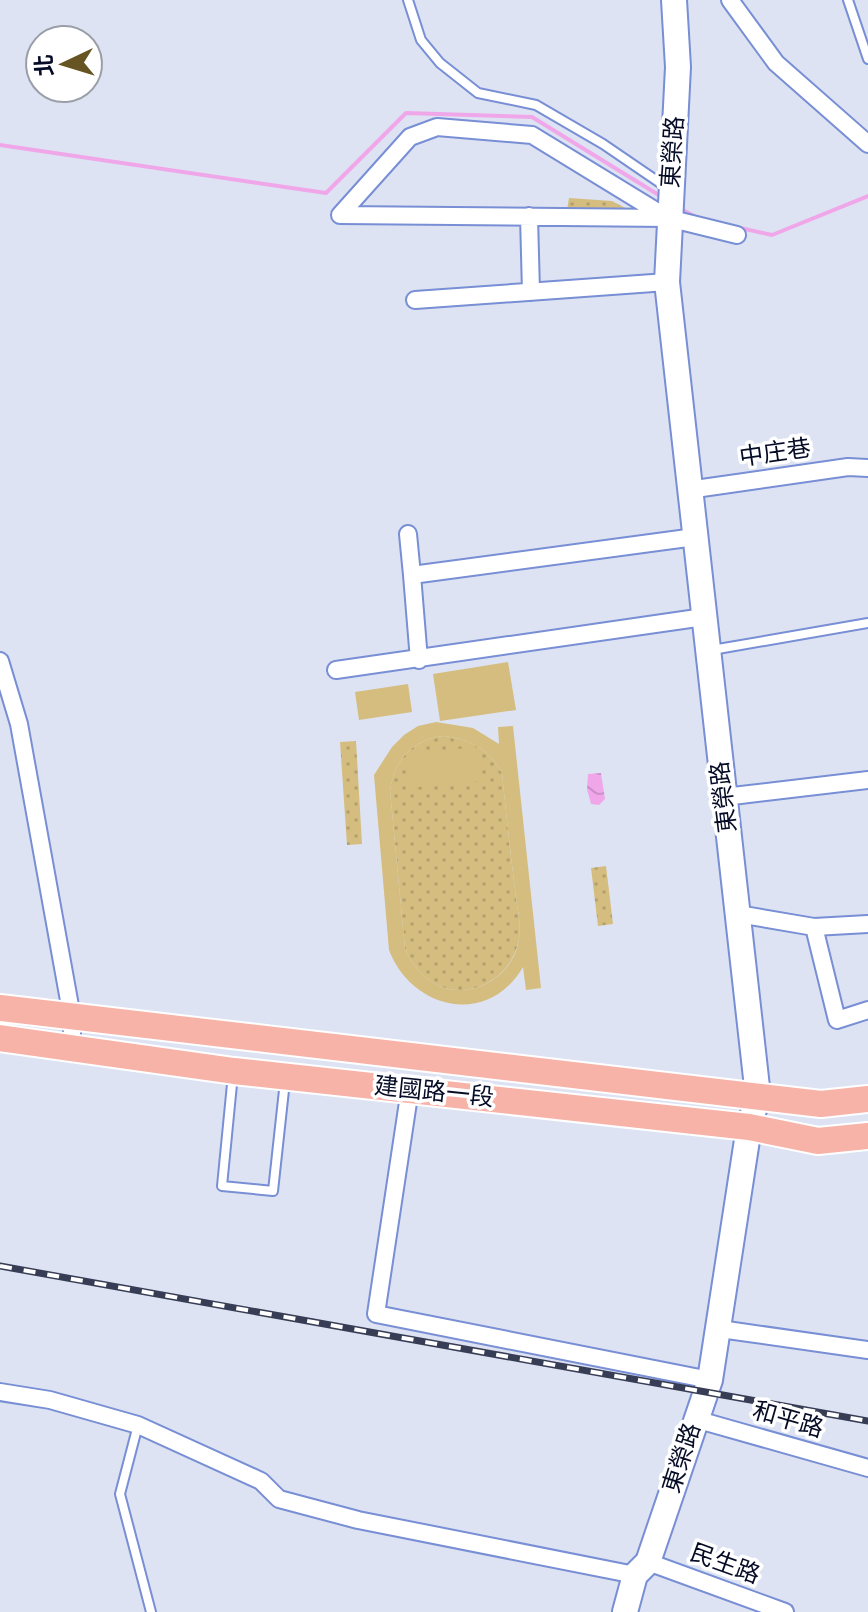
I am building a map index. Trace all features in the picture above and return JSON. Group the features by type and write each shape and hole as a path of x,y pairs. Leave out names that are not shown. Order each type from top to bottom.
{"main road":[{"name":"建國路一段","path":"0,1008 821,1104 868,1099"},
{"name":"建國路一段","path":"0,1038 234,1071 749,1127 818,1141 868,1136"}],"street":[{"name":"東榮路","path":"625,1612 710,1380 749,1127 758,1096 667,282 678,67 674,0"},
{"path":"730,0 776,63 868,144"},
{"path":"669,203 529,216 340,215 410,137 437,127 470,128 532,135 737,235"},
{"path":"529,216 531,292"},
{"path":"415,300 667,282"},
{"name":"中庄巷","path":"688,490 848,467 868,468"},
{"path":"408,534 419,660"},
{"path":"412,575 695,537"},
{"path":"336,670 704,617"},
{"path":"0,661 19,724 72,1017 72,1048"},
{"path":"724,797 868,780"},
{"path":"738,914 814,927 868,924"},
{"path":"814,927 837,1020 868,1010"},
{"path":"410,1089 376,1314 710,1380"},
{"path":"720,1329 868,1350"},
{"name":"民生路","path":"0,1392 50,1400 138,1425 261,1481 279,1499 358,1520 641,1569 785,1612"},
{"name":"和平路","path":"695,1419 868,1468"}],"lane":[{"path":"408,0 421,40 440,63 478,93 536,105 603,144 669,203"},
{"path":"848,0 868,59"},
{"path":"707,651 868,623"},
{"path":"234,1071 222,1186 273,1191 285,1077"},
{"path":"138,1425 120,1494 151,1612"}],"shaded area":[{"path":"569,198 612,201 629,210 567,210"},
{"path":"508,662 516,710 440,721 433,674"},
{"path":"408,684 412,712 359,720 355,692"},
{"path":"436,722 473,728 499,744 498,727 513,726 541,988 526,990 523,967 508,986 491,998 471,1004 452,1004 432,998 415,986 400,970 389,950 374,775 392,747 418,726","holes":["453,737 485,752 502,773 520,926 517,949 507,967 481,986 460,990 441,987 426,978 405,949 390,790 401,760 414,747 432,738"]},
{"path":"443,736 478,747 502,773 520,926 517,949 499,975 481,986 460,990 441,987 426,978 405,949 390,790 396,769 407,753 422,742"},
{"path":"356,741 362,844 347,845 340,742"},
{"path":"478,747 481,781 409,788 406,754"},
{"path":"606,866 613,924 598,926 591,868"}],"water":[{"path":"601,773 605,799 599,805 591,804 587,789 588,774"}],"waterway":[{"path":"0,145 326,193 406,113 532,117 662,197"},
{"path":"736,227 772,235 868,196"},
{"path":"679,208 696,217"}],"railway":[{"path":"0,1266 868,1421"}]}
